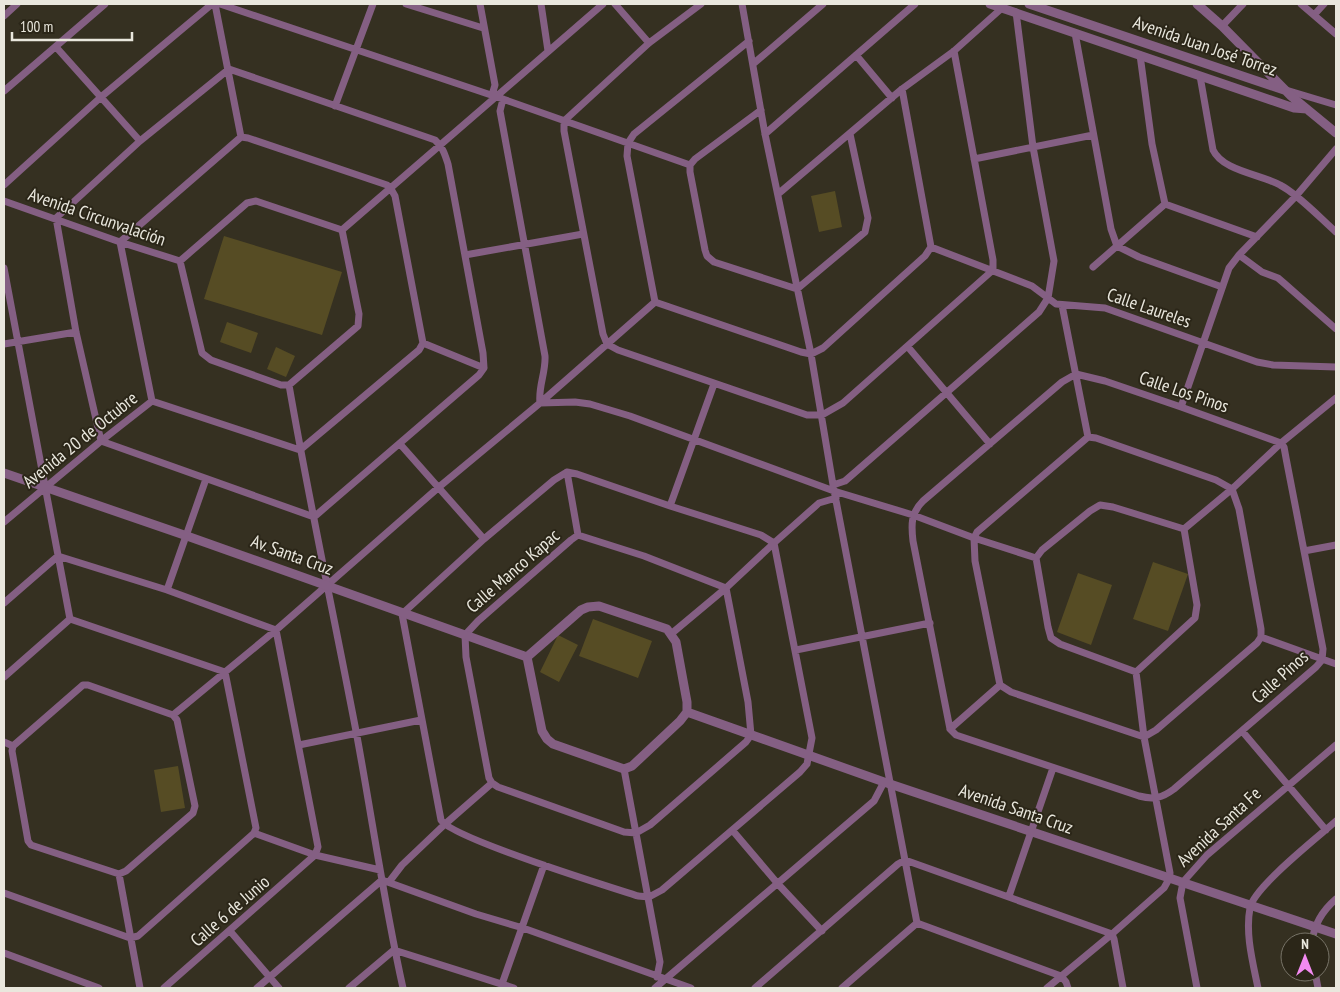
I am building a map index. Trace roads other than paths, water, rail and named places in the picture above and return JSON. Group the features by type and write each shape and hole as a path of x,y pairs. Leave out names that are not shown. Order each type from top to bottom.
{"street":[{"path":"4,16 17,4"},
{"path":"4,91 105,4"},
{"path":"4,185 101,97 213,4 229,69 241,137"},
{"path":"220,4 690,164"},
{"path":"335,106 373,4"},
{"path":"406,4 483,28"},
{"path":"480,4 545,356 540,403"},
{"path":"541,4 548,51"},
{"path":"615,4 649,43"},
{"path":"701,4 649,43 564,121 564,131 603,334 607,344 618,350 798,413 822,415 843,403 993,270 993,260 954,51"},
{"path":"753,64 823,4"},
{"path":"765,134 916,4"},
{"path":"990,4 1294,108 1307,109"},
{"name":"Avenida Juan José Torrez","path":"1032,4 1284,90"},
{"path":"1197,4 1222,26 1284,90 1336,133"},
{"path":"1222,26 1243,4"},
{"path":"1301,4 1336,34"},
{"path":"1314,15 1324,4"},
{"path":"342,230 497,97 600,5"},
{"path":"743,5 765,134 822,415 834,492 888,783 918,923"},
{"path":"778,194 902,89 954,51 1002,8"},
{"path":"671,634 726,588 819,503 834,492 1039,312 1048,298 1054,261 1033,147 1016,12"},
{"path":"1075,33 1111,229 1117,246 1139,257 1222,287"},
{"path":"654,302 627,156 628,143 634,134 748,41"},
{"path":"56,46 140,141"},
{"path":"856,55 892,98"},
{"path":"1140,55 1152,144 1165,204"},
{"path":"229,69 435,140 440,144 448,164 484,353 484,368 479,375 314,517"},
{"path":"229,69 140,141 56,218 76,332 100,441 314,517"},
{"path":"1200,76 1213,150 1216,157 1227,165 1280,185 1296,196 1336,232"},
{"path":"654,302 801,352 810,354 823,348 925,256 931,247 902,89"},
{"path":"1284,90 1336,105"},
{"path":"761,110 695,159 690,164 690,172 707,256 714,262 797,289"},
{"path":"797,289 865,232 867,227 868,218 850,134"},
{"path":"974,159 1093,135"},
{"path":"241,137 386,185 391,189 395,196 423,343 419,350 300,450 152,401 120,242 241,137"},
{"path":"1180,407 1229,268 1296,196 1336,149"},
{"name":"Avenida Circunvalación","path":"4,201 180,261"},
{"path":"256,201 342,230 359,314 358,326 289,385 281,385 211,360 202,353 180,261 247,203 256,201"},
{"path":"1165,204 1257,237"},
{"path":"1093,268 1165,204"},
{"path":"465,255 583,234"},
{"name":"Calle Laureles","path":"931,247 1032,286 1056,304 1080,304 1105,308 1257,362 1273,365 1336,367"},
{"path":"1240,255 1262,272 1278,278 1336,329"},
{"path":"4,268 70,619"},
{"path":"173,715 276,630 439,487 540,403 654,302"},
{"path":"1062,305 1088,437"},
{"path":"4,344 76,332"},
{"path":"423,343 484,368"},
{"path":"908,346 990,444"},
{"path":"1076,374 1062,382 916,508 913,515 913,541 950,729 956,735 1053,768 1139,796 1156,799"},
{"name":"Calle Los Pinos","path":"1076,374 1105,381 1281,443"},
{"path":"670,506 714,384"},
{"path":"289,385 356,733 380,870 385,881 394,950 402,988"},
{"path":"1184,530 1232,489 1281,443 1336,398"},
{"name":"Avenida 20 de Octubre","path":"4,522 100,441 152,401"},
{"path":"540,403 575,402 590,404 630,416 834,492 913,515 974,538 1036,558"},
{"path":"1000,686 1029,698 1144,736 1156,730 1257,643 1261,637 1239,509 1232,489 1216,480 1105,441 1088,437"},
{"path":"1000,686 975,561 974,538 977,532 1088,437"},
{"name":"Calle Pinos","path":"1156,799 1165,796 1174,789 1242,732 1322,660 1323,649 1285,452 1281,443"},
{"path":"400,444 484,539"},
{"path":"567,472 578,535"},
{"path":"567,472 760,535 774,543 796,650 812,738 807,764 733,830 662,890 649,898 544,865 457,832 444,825 441,820 421,720 402,614 484,539 554,480 567,472"},
{"name":"Av. Santa Cruz","path":"4,473 328,585 402,614 527,657"},
{"path":"167,590 206,479"},
{"path":"1136,672 1074,650 1051,638 1036,558 1042,550 1100,505 1113,507 1184,530"},
{"path":"1136,672 1195,618 1197,605 1184,530"},
{"name":"Calle Manco Kapac","path":"492,783 466,657 465,635 478,621 571,540 578,535 644,556 726,588"},
{"path":"1304,551 1336,545"},
{"path":"58,556 167,590 276,630"},
{"path":"4,603 58,556"},
{"path":"256,988 393,875 444,825 492,783 498,787 624,832 636,833 650,825 752,736 748,702 726,588"},
{"path":"599,606 667,629 671,634 676,642 687,702 687,712 632,766 624,769 553,744 547,739 542,731 527,657 582,610 588,607 599,606"},
{"path":"70,619 225,672"},
{"path":"4,677 70,619"},
{"path":"796,650 930,623"},
{"path":"276,630 318,847 316,855"},
{"path":"1261,637 1336,664"},
{"path":"4,892 130,938 138,936 254,833 256,828 225,672"},
{"path":"1047,988 1164,888 1169,879 1169,866 1144,736 1136,672"},
{"path":"83,685 173,715 176,720 194,806 193,813 126,871 119,874 31,845 28,841 12,752 13,746 83,685"},
{"path":"950,729 1000,686"},
{"name":"Avenida Santa Cruz","path":"687,712 809,756 1336,934"},
{"path":"299,745 421,720"},
{"path":"1242,732 1326,830"},
{"path":"4,742 13,746"},
{"name":"Avenida Santa Fe","path":"1198,988 1180,898 1183,882 1206,855 1336,744"},
{"path":"1009,896 1053,768"},
{"path":"624,769 649,898 661,978"},
{"path":"655,988 661,978 778,884 874,801 888,783"},
{"path":"1258,988 1250,947 1250,906 1265,884 1336,821"},
{"path":"733,830 778,884 822,931"},
{"path":"254,833 316,855 380,870"},
{"name":"Calle 6 de Junio","path":"164,988 316,855"},
{"path":"755,988 898,864 905,860 1112,934"},
{"path":"502,984 544,865"},
{"path":"119,874 140,988"},
{"path":"385,881 661,978 671,985 691,988"},
{"path":"1313,932 1320,916 1336,899"},
{"path":"918,923 1062,976 1068,988"},
{"path":"842,988 918,923"},
{"path":"230,931 279,988"},
{"path":"1112,934 1124,988"},
{"path":"394,950 514,988"},
{"path":"349,988 394,950"},
{"path":"4,953 99,988"}]}
